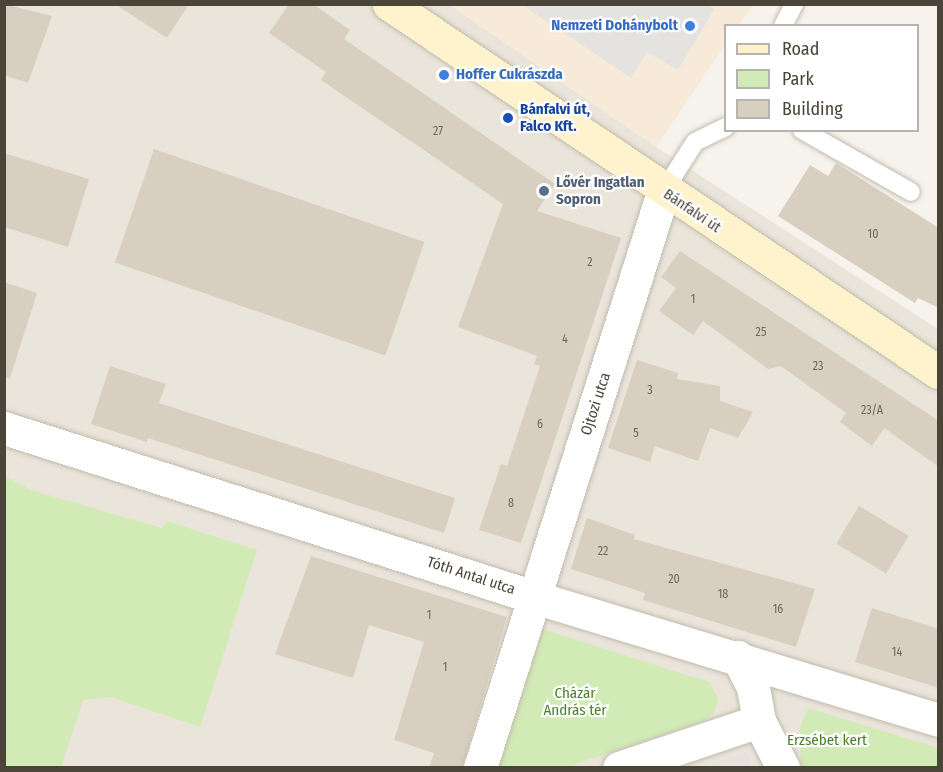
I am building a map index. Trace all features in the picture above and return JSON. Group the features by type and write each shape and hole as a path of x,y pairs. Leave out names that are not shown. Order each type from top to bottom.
{"main road":[{"name":"Bánfalvi út","path":"389,4 663,192 939,372"}],"street":[{"name":"Ojtozi utca","path":"480,768 663,192"},
{"name":"Tóth Antal utca","path":"4,428 531,606 738,657 939,720"},
{"path":"738,657 753,687 759,722 783,768"},
{"path":"619,768 759,722"}],"lane":[{"path":"784,24 794,4"},
{"path":"663,192 695,142 724,128"},
{"path":"806,132 911,192"}],"shaded area":[{"path":"706,4 714,10 678,70 647,52 631,78 522,5"},
{"path":"4,5 450,5 656,147 938,329 938,767 5,767"},
{"path":"450,5 753,5 740,24 724,24 724,46 656,147"},
{"path":"747,753 752,767 701,767"}],"green space":[{"path":"5,476 31,490 162,528 167,521 257,550 200,727 110,697 83,700 61,767 5,767"},
{"name":"Cházár András tér","path":"536,627 709,682 718,698 715,711 705,721 566,767 491,768"},
{"name":"Erzsébet kert","path":"808,708 938,748 938,767 801,767 800,728"}],"building":[{"path":"4,4 52,16 28,83 4,75"},
{"path":"115,4 189,4 167,38"},
{"path":"289,4 313,4 350,30 344,39 555,184 537,211 621,238 521,543 479,530 501,464 507,466 540,366 534,364 537,356 458,327 503,204 321,80 326,72 269,33"},
{"path":"154,149 424,242 385,356 115,262"},
{"path":"4,153 89,179 68,247 4,227"},
{"path":"836,163 939,228 939,308 918,298 915,303 778,216 810,165 828,176"},
{"path":"680,251 939,421 939,467 884,428 872,446 840,422 846,413 781,366 768,369 703,321 693,335 659,311 676,288 661,277"},
{"path":"4,282 37,293 10,378 4,378"},
{"path":"637,360 678,373 677,379 720,386 720,401 753,412 738,438 710,428 698,461 655,446 650,462 608,448"},
{"path":"110,366 166,384 159,403 455,498 444,533 148,438 147,442 91,424"},
{"path":"859,506 909,536 886,574 836,544"},
{"path":"587,518 635,535 634,539 815,589 796,647 643,600 645,593 571,569"},
{"path":"311,556 507,617 462,768 429,768 434,753 394,740 424,642 369,625 353,678 275,654"},
{"path":"872,608 939,629 939,688 855,662"}],"place":[{"name":"Nemzeti Dohánybolt","path":"690,26"},
{"name":"Hoffer Cukrászda","path":"444,75"},
{"name":"Bánfalvi út, Falco Kft.","path":"508,118"},
{"name":"Lővér Ingatlan Sopron","path":"544,191"}]}
